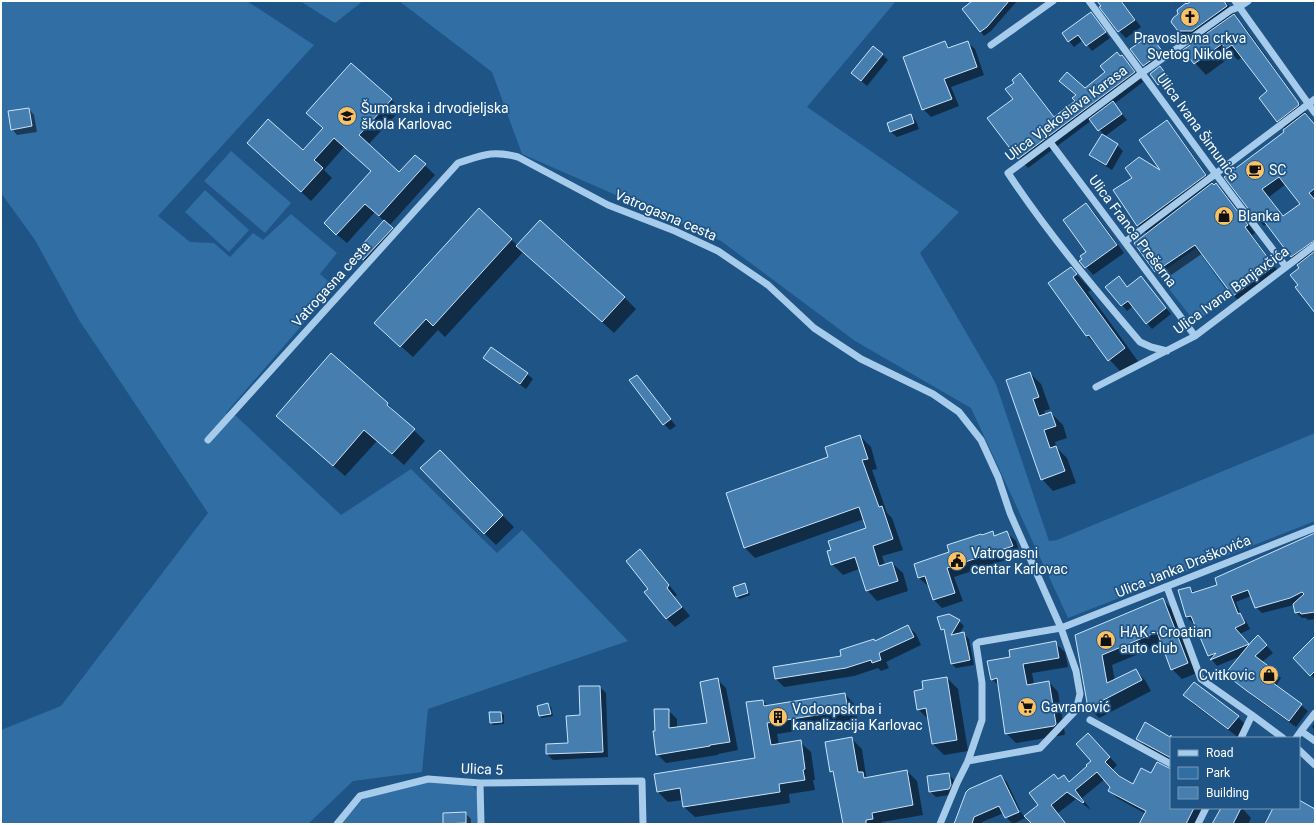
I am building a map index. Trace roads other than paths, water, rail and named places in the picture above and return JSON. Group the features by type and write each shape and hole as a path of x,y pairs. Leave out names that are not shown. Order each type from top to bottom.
{"street":[{"path":"992,45 1053,1"},
{"name":"Ulica Ivana Šimunića","path":"1089,1 1286,267"},
{"name":"Ulica Vjekoslava Karasa","path":"1167,351 1151,347 1140,342 1056,239 1024,198 1008,173 1142,73 1231,10 1237,4 1248,1"},
{"path":"1237,4 1315,113"},
{"path":"1125,242 1315,99"},
{"name":"Ulica Franca Prešerna","path":"1050,142 1195,336"},
{"name":"Vatrogasna cesta","path":"208,440 458,163 492,153 504,153 518,157 608,205 675,231 718,251 768,285 821,332 861,359 933,394 959,412 981,440 998,477 1010,513 1061,628 1076,671 1080,694 1076,710 1040,748 968,760"},
{"name":"Ulica Ivana Banjavčića","path":"1096,387 1195,336 1315,245"},
{"name":"Ulica Janka Draškovića","path":"968,760 982,720 982,683 976,644 979,642 1061,628 1315,528"},
{"path":"1167,587 1201,679 1282,737"},
{"path":"1297,737 1315,713"},
{"path":"1241,737 1252,715"},
{"path":"1090,720 1170,763"},
{"path":"1301,731 1315,742"},
{"path":"1300,751 1315,765"},
{"path":"940,824 968,760"},
{"name":"Ulica 5","path":"336,824 360,796 428,779 480,783 642,781 643,824"},
{"path":"480,783 481,824"},
{"path":"1198,824 1206,809"}],"place":[{"name":"Pravoslavna crkva Svetog Nikole","path":"1190,17"},
{"name":"Šumarska i drvodjeljska škola Karlovac","path":"347,116"},
{"name":"SC","path":"1255,170"},
{"name":"Blanka","path":"1224,216"},
{"name":"Vatrogasni centar Karlovac","path":"957,561"},
{"name":"HAK - Croatian auto club","path":"1106,640"},
{"name":"Cvitkovic","path":"1269,675"},
{"name":"Gavranović","path":"1027,707"},
{"name":"Vodoopskrba i kanalizacija Karlovac","path":"778,717"}]}
